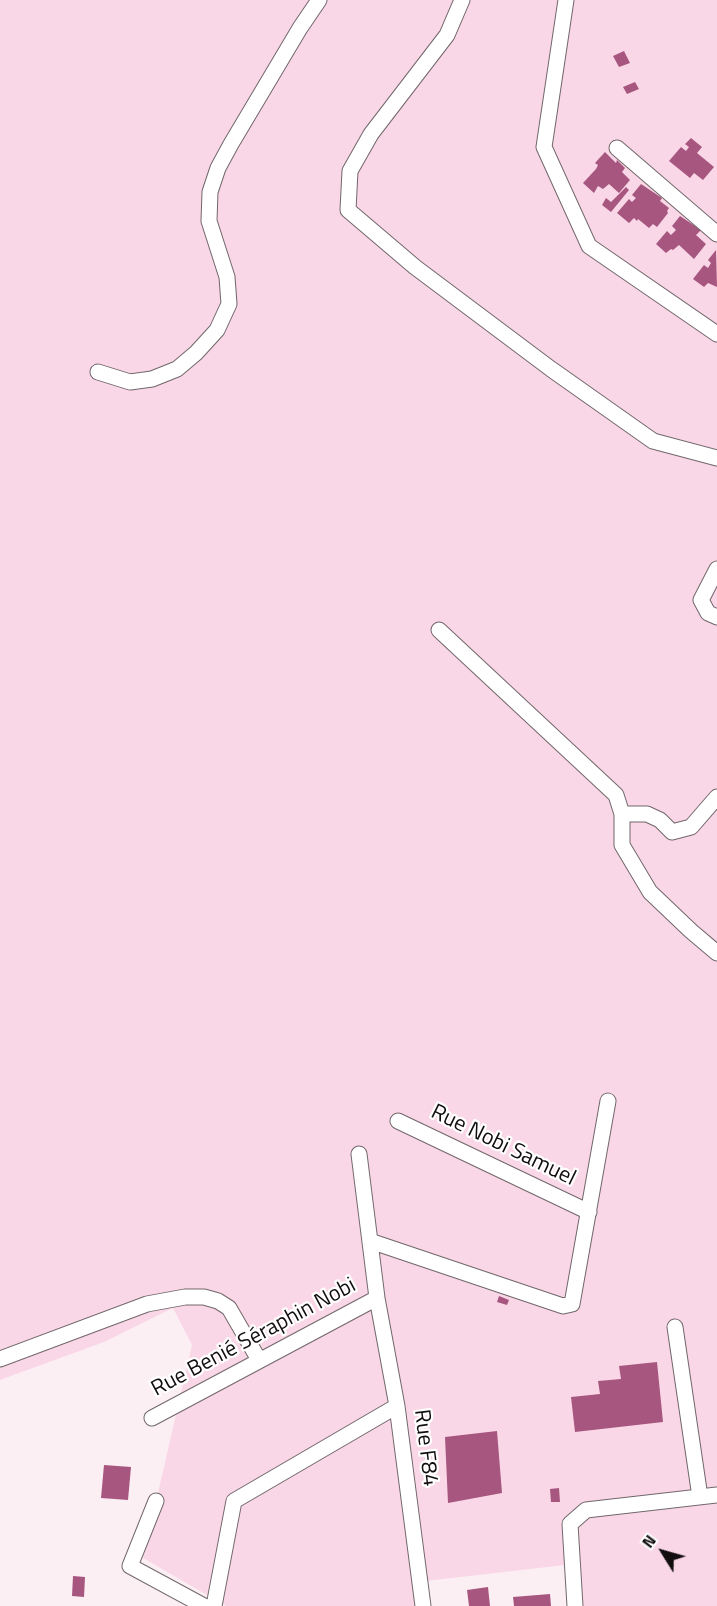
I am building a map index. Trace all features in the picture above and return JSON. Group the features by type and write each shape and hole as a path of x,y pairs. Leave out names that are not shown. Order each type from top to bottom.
{"street":[{"path":"98,372 130,382 152,379 177,369 196,353 216,330 229,304 227,278 208,221 210,192 218,168 231,144 319,0"},
{"path":"462,0 447,35 371,134 350,171 348,210 415,267 551,369 653,441 717,458"},
{"path":"566,0 544,147 589,246 717,334"},
{"path":"617,148 717,234"},
{"path":"717,569 701,600 708,613 717,617"},
{"path":"439,630 616,795 622,814 622,845 650,892 717,953"},
{"path":"622,814 647,814 660,820 672,832 691,827 717,797"},
{"path":"370,1241 563,1306 572,1304 608,1101"},
{"name":"Rue Nobi Samuel","path":"398,1121 589,1212"},
{"name":"Rue F84","path":"359,1154 377,1298 397,1406 423,1606"},
{"path":"0,1359 147,1304 185,1297 204,1297 218,1301 229,1308 259,1360"},
{"name":"Rue Benié Séraphin Nobi","path":"152,1418 377,1298"},
{"path":"675,1328 700,1497"},
{"path":"214,1606 234,1501 397,1406"},
{"path":"575,1606 570,1524 586,1510 717,1495"},
{"path":"156,1501 130,1566 204,1606"}],"shaded area":[{"path":"0,0 717,0 717,1606 579,1606 574,1564 417,1582 421,1606 226,1606 143,1558 192,1345 173,1308 104,1342 0,1380"}],"building":[{"path":"624,51 630,63 619,67 613,56"},
{"path":"635,82 639,89 627,94 623,87"},
{"path":"691,138 702,147 697,153 714,167 703,180 694,173 690,178 669,161 681,147 686,151 689,147 685,144"},
{"path":"605,152 625,168 622,172 630,180 619,193 609,184 603,189 598,186 594,193 583,183 596,169 598,165 595,163"},
{"path":"641,184 662,198 660,201 669,208 668,213 657,227 653,224 649,228 634,218 629,223 617,213 629,199 632,202 636,198 632,195"},
{"path":"626,187 629,190 611,212 602,205 606,198 611,202"},
{"path":"680,216 701,230 696,235 706,244 694,259 679,245 666,253 656,244 667,231 671,235 676,230 672,226"},
{"path":"716,250 717,287 708,283 704,287 693,279 704,265 708,268 711,263 708,260"},
{"path":"499,1296 509,1300 507,1305 497,1302"},
{"path":"657,1362 663,1422 575,1432 571,1397 600,1394 598,1381 621,1379 619,1366"},
{"path":"497,1431 502,1493 448,1503 445,1437"},
{"path":"104,1465 131,1467 128,1500 101,1498"},
{"path":"559,1488 560,1502 551,1502 550,1489"},
{"path":"73,1576 85,1577 84,1597 72,1596"},
{"path":"488,1587 490,1606 469,1606 467,1590"},
{"path":"550,1594 551,1606 514,1606 513,1597"}]}
